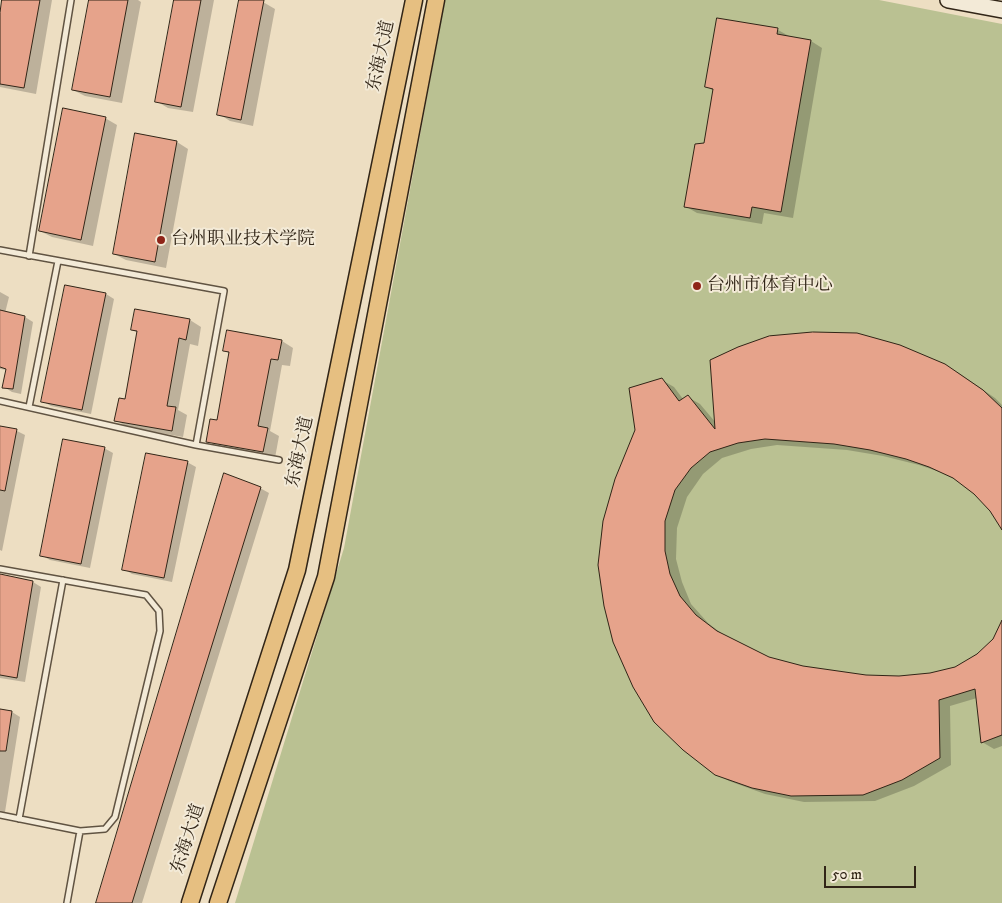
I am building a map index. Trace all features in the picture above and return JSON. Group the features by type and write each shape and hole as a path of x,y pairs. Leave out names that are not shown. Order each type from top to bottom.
{"main road":[{"name":"东海大道","path":"190,903 297,570 414,0"},
{"path":"218,903 326,577 436,0"},
{"path":"948,0 1002,10"}],"lane":[{"path":"29,256 71,0"},
{"path":"0,250 224,291 196,445"},
{"path":"29,407 58,261"},
{"path":"0,401 196,445 280,460"},
{"path":"0,569 146,595 159,611 160,631 115,817 105,829 80,832 0,815"},
{"path":"19,819 63,580"},
{"path":"67,903 80,832"}],"green space":[{"name":"台州市体育中心","path":"445,0 879,0 1002,24 1002,903 235,903 344,548"}],"building":[{"path":"2,0 40,0 24,88 0,84 0,13"},
{"path":"89,0 128,0 110,97 72,90"},
{"path":"174,0 201,0 181,107 155,102"},
{"path":"239,0 264,0 241,120 217,115"},
{"path":"717,18 778,28 777,34 811,40 781,212 752,207 750,218 684,207 695,144 704,143 713,89 705,87"},
{"path":"63,108 106,117 81,240 39,231"},
{"path":"135,133 177,141 155,262 113,254"},
{"path":"65,285 106,293 82,410 41,402"},
{"path":"135,309 190,319 186,340 179,338 167,406 176,407 172,431 114,421 119,398 125,399 137,331 131,330"},
{"path":"0,310 25,316 13,389 2,388 6,369 0,367"},
{"path":"227,330 282,340 278,360 271,359 258,426 268,428 263,452 206,442 210,419 217,420 229,352 223,351"},
{"path":"813,332 857,333 900,345 945,364 983,390 1002,408 1002,530 990,511 974,494 953,478 906,459 834,444 765,439 738,443 710,452 691,468 675,490 665,521 665,551 670,574 680,596 696,615 717,631 769,657 803,666 866,675 899,676 930,673 955,667 977,654 993,639 1002,620 1002,735 981,743 975,689 939,700 940,758 902,780 863,795 791,796 752,788 715,775 683,750 654,722 633,687 613,642 604,606 598,565 603,521 615,479 635,430 629,388 662,378 679,401 688,395 715,429 710,360 769,336"},
{"path":"0,426 17,429 5,491 0,490"},
{"path":"63,439 105,447 81,564 40,556"},
{"path":"146,453 188,461 164,578 122,570"},
{"path":"224,473 261,487 132,903 96,903"},
{"path":"0,574 33,581 17,678 0,675"},
{"path":"0,709 12,711 6,751 0,751"}],"place":[{"name":"台州职业技术学院","path":"161,240"},
{"name":"台州市体育中心","path":"697,286"}]}
